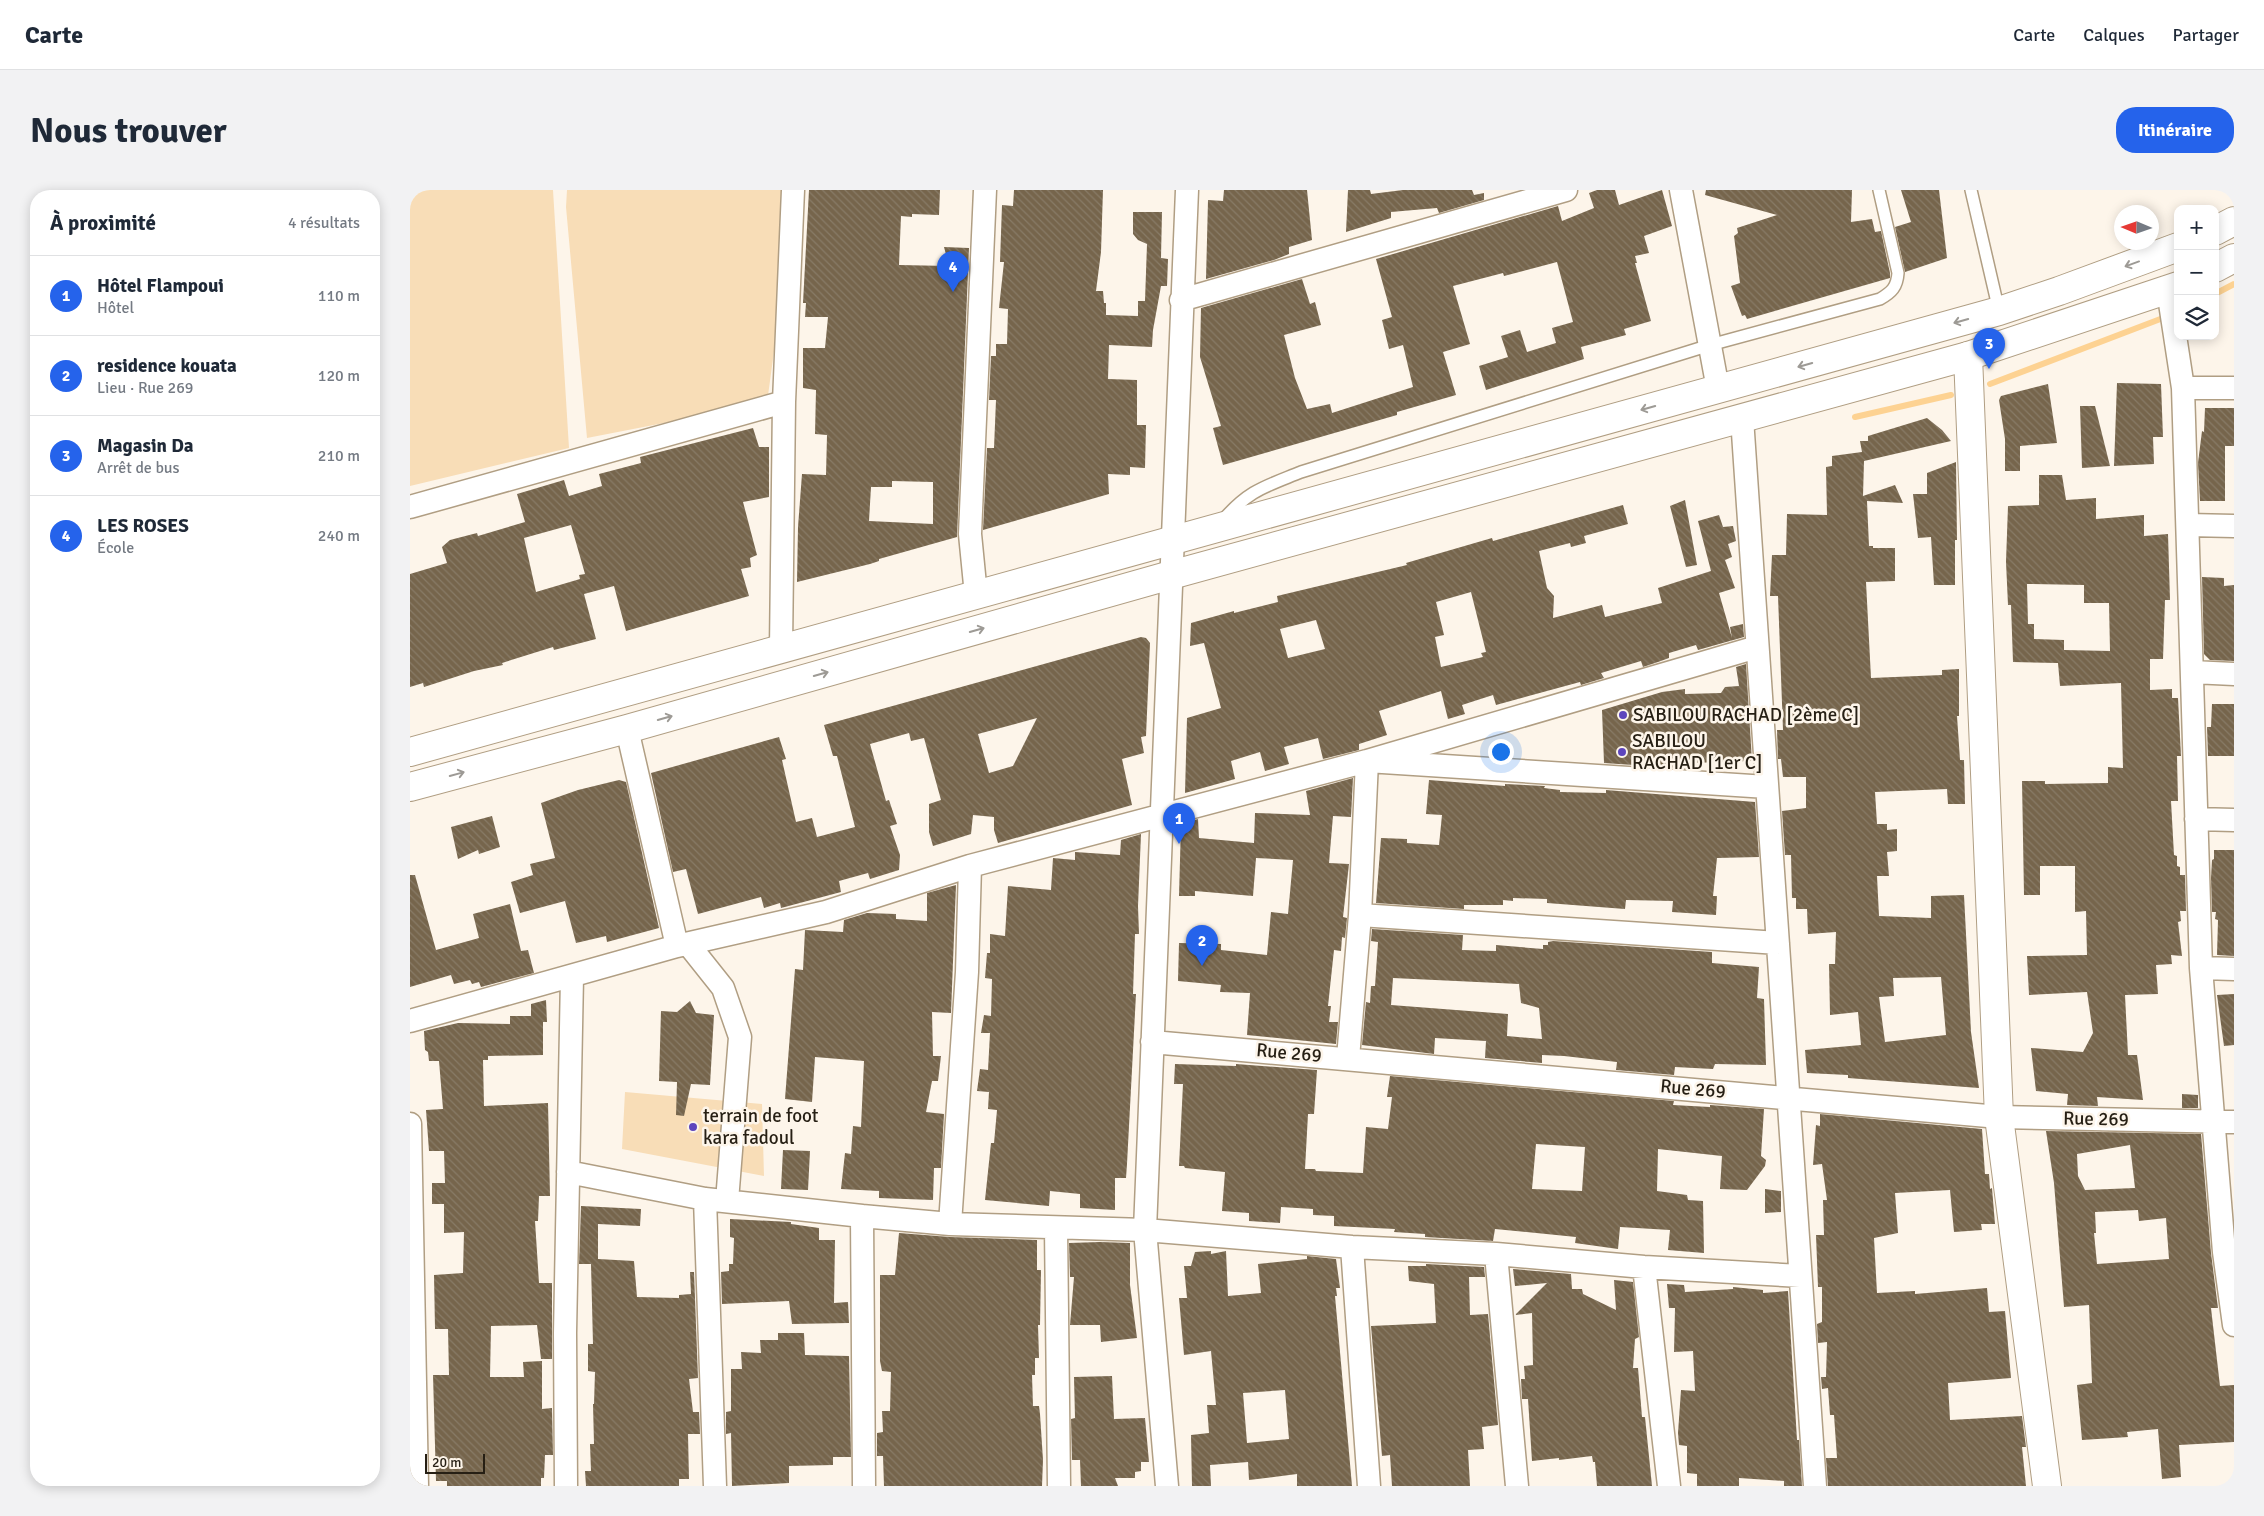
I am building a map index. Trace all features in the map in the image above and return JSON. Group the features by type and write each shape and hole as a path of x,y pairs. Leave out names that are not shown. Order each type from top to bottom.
{"main road":[{"path":"2219,229 2234,221"},
{"path":"410,752 1998,311 2174,249"},
{"path":"2219,266 2234,258"},
{"path":"410,787 627,729 1170,575 1968,356 2173,288"},
{"path":"1968,356 2000,1117 2048,1486"}],"street":[{"path":"780,648 784,402 793,190"},
{"path":"976,595 970,534 985,190"},
{"path":"1167,1486 1145,1230 1181,300 1187,190"},
{"path":"1181,300 1566,190"},
{"path":"1681,190 1718,389"},
{"path":"2173,288 2183,388 2201,968 2224,1122 2234,1325"},
{"path":"2183,388 2234,388"},
{"path":"410,507 784,402"},
{"path":"1742,418 1815,1486"},
{"path":"2188,525 2234,526"},
{"path":"410,1021 682,945 826,912 970,866 1368,761 1757,647"},
{"path":"2192,672 2234,674"},
{"path":"627,729 682,945 723,988 740,1037 727,1201"},
{"path":"1368,761 1767,787"},
{"path":"1348,1058 1360,915 1368,761"},
{"path":"2196,819 2234,820"},
{"path":"950,1224 967,972 970,866"},
{"path":"1360,915 1778,943"},
{"path":"2201,968 2234,969"},
{"path":"566,1486 565,1333 572,977"},
{"name":"Rue 269","path":"1152,1042 2000,1117 2224,1122"},
{"path":"410,1124 417,1486"},
{"path":"568,1172 705,1199 950,1224 1145,1230 1352,1247 1496,1254 1644,1267 1800,1276"},
{"path":"705,1199 715,1486"},
{"path":"862,1216 864,1486"},
{"path":"1056,1228 1059,1486"},
{"path":"1352,1247 1369,1486"},
{"path":"1496,1254 1517,1486"},
{"path":"1644,1267 1669,1486"}],"lane":[{"path":"1214,530 1239,502 1255,490 1301,472 1710,345 1880,299 1892,291 1897,284 1898,273 1879,190"},
{"path":"1971,190 1998,311"}],"shaded area":[{"path":"410,190 553,190 569,448 410,486"},
{"path":"567,190 796,190 767,403 587,438 566,207"},
{"name":"terrain de foot kara fadoul","path":"625,1092 762,1104 764,1176 622,1149"}],"building":[{"path":"809,190 940,190 939,215 912,214 912,217 901,216 899,265 949,266 944,247 969,248 957,537 879,559 879,561 870,564 797,582 798,527 802,474 826,475 827,435 815,434 816,390 803,388 803,348 825,348 828,317 805,317 806,303 803,303","holes":["892,481 933,482 933,524 869,521 871,487 892,487"]},
{"path":"1014,190 1103,190 1101,252 1096,291 1103,291 1106,315 1138,316 1138,301 1145,301 1147,244 1138,240 1133,234 1133,212 1162,212 1161,258 1168,259 1167,286 1161,286 1152,347 1109,345 1108,379 1137,380 1137,425 1146,425 1145,468 1130,467 1130,475 1108,474 1109,494 983,530 987,448 994,448 996,400 989,400 991,356 996,356 996,344 1007,344 1008,309 999,308 1004,262 1000,262 1002,205 1013,206"},
{"path":"1224,190 1307,190 1312,240 1289,247 1289,254 1274,260 1206,279 1208,200 1223,201"},
{"path":"1348,190 1370,190 1371,194 1403,190 1472,190 1474,195 1484,193 1484,200 1439,213 1437,208 1391,212 1391,218 1346,232"},
{"path":"1597,190 1615,190 1619,205 1662,190 1672,226 1644,236 1649,253 1635,256 1637,263 1635,263 1651,321 1624,329 1626,335 1581,347 1584,359 1486,390 1479,366 1508,357 1501,336 1520,330 1527,352 1556,343 1552,328 1573,322 1557,262 1504,276 1503,273 1453,286 1470,344 1443,352 1456,395 1397,412 1397,415 1223,465 1213,428 1221,426 1200,357 1201,308 1302,279 1310,304 1315,302 1321,325 1284,335 1295,378 1307,409 1330,404 1332,413 1413,387 1403,345 1389,349 1382,320 1392,317 1376,259 1558,206 1562,221 1594,208 1589,193"},
{"path":"1706,190 1852,190 1851,222 1872,219 1875,232 1881,231 1890,278 1747,319 1745,315 1742,316 1731,286 1740,283 1734,236 1738,233 1737,228 1777,215 1705,195"},
{"path":"1901,190 1939,190 1947,258 1905,272 1895,227 1911,222"},
{"path":"2117,383 2161,384 2163,437 2153,437 2154,464 2114,466"},
{"path":"2048,384 2057,443 2020,446 2020,471 2005,471 2005,439 1999,400 2001,396"},
{"path":"2080,406 2095,406 2110,466 2082,468"},
{"path":"2205,408 2234,408 2234,446 2225,446 2225,501 2200,501 2198,463 2202,431 2204,432"},
{"path":"1927,418 1942,430 1951,441 1864,461 1863,496 1895,485 1903,503 1867,501 1869,546 1873,546 1873,548 1895,548 1895,581 1866,582 1871,678 1942,675 1942,670 1959,669 1959,716 1957,716 1960,760 1964,760 1965,804 1948,804 1947,789 1875,792 1877,824 1887,824 1887,830 1897,829 1897,851 1887,852 1889,876 1877,876 1879,916 1931,918 1931,896 1964,895 1971,1032 1979,1088 1848,1078 1848,1075 1807,1073 1805,1050 1861,1045 1858,1012 1830,1015 1829,964 1835,964 1836,932 1808,934 1807,909 1796,909 1796,898 1792,898 1791,855 1785,855 1782,811 1806,808 1806,777 1783,777 1781,759 1778,759 1777,730 1783,730 1778,596 1770,596 1772,555 1786,555 1787,514 1827,515 1826,467 1832,466 1832,456 1862,452 1860,441 1868,441 1868,436","holes":["1941,977 1946,1035 1885,1042 1879,997 1894,996 1893,978"]},
{"path":"753,428 759,447 769,447 769,497 743,502 757,555 750,558 751,567 741,569 749,596 626,631 614,586 584,594 596,639 554,650 553,647 502,663 503,665 474,671 424,687 423,683 410,687 410,574 447,563 442,547 450,540 477,533 478,536 525,522 517,494 564,480 569,496 602,486 599,474 641,463 640,457","holes":["571,525 585,574 579,575 580,579 536,592 524,538"]},
{"path":"1956,462 1957,540 1955,540 1955,585 1934,585 1931,537 1918,538 1913,494 1927,494 1927,473"},
{"path":"2039,475 2062,475 2066,500 2096,498 2096,519 2144,515 2144,536 2168,534 2170,600 2165,600 2163,659 2150,659 2150,690 2172,689 2172,698 2178,698 2181,756 2177,756 2178,801 2171,801 2174,855 2177,856 2177,866 2180,867 2180,875 2185,875 2186,911 2180,911 2181,921 2178,922 2182,956 2171,955 2172,964 2156,965 2158,994 2125,995 2128,1055 2137,1055 2143,1100 2097,1097 2098,1106 2067,1105 2068,1094 2036,1091 2031,1048 2083,1052 2093,1033 2087,992 2029,995 2027,956 2087,955 2086,911 2075,912 2075,866 2040,866 2040,895 2024,895 2022,781 2045,781 2045,784 2108,783 2108,767 2123,768 2121,683 2060,686 2058,663 2013,662 2011,605 2008,605 2006,562 2008,506 2039,505","holes":["2027,584 2084,585 2084,603 2109,603 2110,651 2064,650 2064,640 2034,639 2034,624 2028,624"]},
{"path":"1685,500 1697,565 1686,567 1670,506"},
{"path":"1623,505 1628,524 1584,536 1586,543 1571,547 1570,543 1539,551 1547,588 1554,596 1553,618 1602,605 1605,617 1662,603 1658,588 1711,571 1698,521 1719,515 1723,527 1733,526 1736,541 1728,544 1732,557 1725,560 1735,588 1719,593 1732,638 1730,627 1743,624 1744,637 1698,650 1696,645 1669,653 1669,658 1643,667 1641,661 1601,673 1604,678 1581,685 1580,682 1496,705 1493,695 1462,705 1465,714 1448,719 1441,691 1379,711 1387,735 1359,744 1359,750 1323,759 1318,738 1284,747 1289,764 1265,771 1260,752 1231,761 1235,779 1185,793 1187,718 1221,708 1204,643 1190,646 1191,623 1234,611 1234,613 1278,602 1277,596 1407,565 1406,563 1492,538 1493,541","holes":["1471,592 1486,652 1481,653 1483,657 1441,667 1435,637 1444,635 1436,602","1316,620 1325,649 1288,658 1280,629"]},
{"path":"2202,577 2224,578 2224,586 2234,585 2234,661 2210,660 2204,654"},
{"path":"1141,637 1146,638 1150,643 1146,736 1141,737 1144,753 1122,759 1132,805 998,843 994,830 994,817 973,815 971,834 933,846 929,832 929,804 941,800 924,738 911,741 909,733 870,744 886,801 889,800 897,824 890,826 900,855 899,870 870,879 868,873 839,881 841,892 781,908 780,903 764,908 761,897 698,914 686,869 673,872 651,773 779,737 786,759 782,760 796,822 812,818 817,837 855,827 837,756 833,756 824,725","holes":["1037,718 1013,766 989,773 978,734"]},
{"path":"1746,664 1752,761 1692,763 1692,769 1604,763 1602,710 1662,692 1685,689 1685,694 1721,693 1725,687 1739,686 1736,667"},
{"path":"2212,704 2234,704 2234,756 2208,756 2207,727 2211,727"},
{"path":"1353,778 1351,817 1333,816 1329,863 1349,864 1343,917 1347,918 1345,938 1342,937 1341,951 1334,950 1328,1006 1331,1006 1329,1022 1338,1022 1336,1044 1247,1035 1250,993 1220,992 1221,985 1178,981 1179,943 1221,944 1221,950 1267,955 1271,912 1288,914 1293,860 1256,858 1253,896 1195,891 1195,896 1179,896 1181,824 1198,819 1199,838 1254,843 1255,813 1310,815 1306,791"},
{"path":"619,780 626,782 659,928 607,942 606,936 576,943 565,901 520,913 511,882 533,875 530,864 555,858 541,803 578,790"},
{"path":"1429,780 1505,786 1505,784 1545,786 1544,788 1560,790 1560,792 1606,793 1606,790 1755,802 1759,857 1717,858 1713,896 1717,896 1716,915 1672,912 1673,901 1626,900 1625,909 1547,903 1547,899 1513,898 1513,901 1503,900 1503,905 1464,905 1464,909 1376,903 1381,838 1407,839 1407,843 1439,845 1442,815 1426,814"},
{"path":"492,816 500,847 479,854 478,850 458,859 451,827"},
{"path":"1141,834 1138,906 1139,934 1135,934 1133,994 1136,994 1127,1164 1126,1178 1115,1178 1115,1210 1080,1208 1080,1194 1050,1191 1049,1206 985,1200 991,1143 994,1143 997,1110 988,1109 989,1092 977,1091 980,1069 988,1070 990,1033 981,1033 984,1015 991,1016 992,979 985,978 987,953 990,953 990,934 1005,936 1008,886 1051,890 1053,858 1075,860 1075,852 1120,855 1121,840"},
{"path":"2214,850 2234,850 2234,956 2217,955 2218,920 2215,919 2216,912 2212,912 2211,878"},
{"path":"410,875 415,875 436,950 479,938 473,914 510,904 521,951 528,950 534,973 481,987 479,982 472,984 470,980 454,984 451,975 410,987"},
{"path":"956,885 951,1013 932,1012 933,1056 941,1056 938,1081 932,1081 926,1112 944,1114 941,1168 934,1168 933,1200 879,1198 879,1191 841,1189 845,1153 851,1154 853,1126 861,1127 864,1061 815,1057 812,1102 785,1099 795,969 803,970 805,930 843,932 844,920 867,913 896,914 896,919 927,921 927,893"},
{"path":"1372,929 1463,935 1462,950 1496,951 1496,945 1543,949 1543,945 1548,945 1548,942 1553,941 1712,952 1712,963 1759,967 1757,998 1764,999 1766,1065 1715,1064 1713,1069 1675,1067 1674,1075 1616,1070 1617,1062 1564,1056 1542,1055 1542,1063 1485,1058 1486,1041 1435,1038 1434,1054 1362,1045 1366,1002 1370,1003 1371,986 1375,986 1378,942 1371,941","holes":["1393,978 1519,984 1521,1003 1539,1008 1542,1039 1507,1036 1508,1014 1391,1005"]},
{"path":"2234,994 2234,1045 2224,1046 2217,995"},
{"path":"546,1000 547,1022 543,1022 543,1055 488,1056 488,1060 483,1060 484,1106 548,1103 550,1196 539,1196 538,1221 535,1221 539,1283 552,1283 552,1359 541,1359 537,1325 491,1326 490,1377 524,1377 523,1362 542,1361 542,1409 552,1408 553,1455 545,1455 544,1478 541,1478 541,1486 447,1486 447,1481 436,1481 433,1375 449,1375 448,1329 435,1329 434,1275 463,1273 464,1232 444,1233 444,1204 432,1204 432,1183 445,1183 444,1151 429,1151 426,1110 443,1109 439,1061 429,1061 428,1052 425,1050 424,1031 458,1023 510,1024 510,1016 531,1016 531,1004"},
{"path":"690,1001 696,1013 714,1015 710,1085 691,1084 684,1116 676,1115 677,1082 659,1081 661,1011 677,1012"},
{"path":"1175,1064 1236,1066 1236,1064 1317,1070 1314,1114 1308,1114 1305,1169 1315,1169 1316,1171 1363,1173 1366,1127 1388,1129 1392,1097 1387,1097 1390,1076 1674,1101 1673,1105 1710,1107 1710,1105 1764,1109 1761,1156 1766,1160 1765,1166 1747,1190 1720,1189 1722,1156 1658,1149 1657,1191 1687,1195 1688,1200 1703,1201 1704,1253 1668,1250 1670,1230 1620,1227 1618,1249 1575,1243 1576,1237 1495,1229 1493,1241 1425,1237 1425,1234 1394,1232 1395,1229 1334,1226 1334,1216 1313,1215 1313,1209 1281,1207 1280,1223 1249,1221 1249,1213 1222,1211 1225,1172 1179,1166 1183,1084 1174,1084","holes":["1536,1144 1585,1147 1582,1191 1532,1189"]},
{"path":"2182,1094 2198,1095 2198,1108 2182,1108"},
{"path":"1820,1114 1982,1129 1985,1174 1989,1174 1990,1189 1992,1188 1995,1224 1981,1224 1982,1230 1954,1232 1950,1190 1895,1193 1898,1233 1874,1238 1877,1293 1915,1291 1915,1294 1987,1288 1989,1312 2005,1311 2011,1378 1948,1383 1950,1420 2022,1416 2026,1447 2022,1447 2026,1486 1828,1486 1826,1458 1837,1458 1834,1415 1830,1415 1828,1388 1822,1389 1821,1377 1826,1377 1827,1342 1818,1343 1817,1324 1822,1322 1822,1287 1818,1287 1816,1235 1824,1235 1823,1200 1827,1200 1822,1164 1813,1165 1816,1125 1820,1126"},
{"path":"2046,1131 2201,1134 2211,1253 2218,1308 2211,1308 2220,1386 2234,1385 2234,1442 2179,1445 2181,1477 2162,1479 2158,1429 2127,1432 2128,1437 2082,1440 2077,1385 2092,1383 2089,1305 2064,1307 2054,1183","holes":["2130,1145 2135,1188 2085,1190 2078,1176 2077,1154","2138,1210 2139,1221 2166,1218 2169,1259 2097,1264 2094,1233 2096,1233 2095,1212"]},
{"path":"783,1150 810,1151 808,1190 781,1189"},
{"path":"1765,1189 1781,1191 1781,1212 1765,1213"},
{"path":"581,1206 641,1209 640,1226 598,1224 598,1259 634,1261 637,1297 679,1298 679,1295 691,1294 690,1272 694,1272 698,1378 689,1379 693,1412 699,1412 700,1434 688,1434 689,1479 679,1479 679,1486 586,1486 585,1471 591,1471 590,1444 594,1444 593,1404 595,1372 588,1371 588,1344 593,1344 591,1264 579,1264"},
{"path":"730,1219 791,1222 791,1224 819,1228 819,1240 835,1240 834,1303 848,1302 849,1323 792,1324 789,1301 722,1304 721,1272 729,1271 729,1264 733,1264 734,1238 730,1237"},
{"path":"899,1233 1037,1240 1037,1270 1041,1270 1040,1325 1038,1325 1039,1358 1035,1358 1035,1375 1032,1375 1033,1406 1039,1406 1040,1414 1043,1460 1042,1486 884,1486 883,1456 877,1456 877,1433 883,1432 882,1411 890,1411 891,1372 882,1371 880,1361 880,1275 895,1275"},
{"path":"1069,1243 1130,1243 1130,1285 1137,1338 1101,1342 1100,1325 1070,1325 1074,1277 1070,1277"},
{"path":"1211,1251 1211,1254 1226,1251 1228,1296 1261,1293 1258,1264 1307,1259 1307,1256 1336,1259 1340,1288 1336,1288 1337,1296 1335,1296 1352,1486 1297,1486 1297,1474 1249,1480 1248,1462 1210,1465 1211,1486 1192,1486 1191,1435 1209,1433 1207,1405 1216,1405 1211,1351 1184,1355 1179,1298 1187,1298 1184,1266 1191,1266 1195,1252","holes":["1285,1390 1289,1439 1247,1443 1243,1393"]},
{"path":"1426,1264 1484,1267 1485,1277 1469,1277 1470,1315 1488,1314 1498,1425 1482,1427 1484,1449 1468,1450 1470,1486 1392,1486 1390,1455 1382,1456 1371,1326 1436,1323 1434,1284 1409,1281 1408,1266 1426,1266"},
{"path":"1513,1269 1571,1274 1572,1289 1582,1289 1583,1294 1616,1310 1614,1280 1633,1282 1639,1337 1635,1339 1633,1368 1638,1368 1642,1417 1645,1417 1652,1486 1597,1486 1595,1462 1593,1462 1592,1456 1532,1461 1528,1399 1522,1399 1521,1379 1525,1379 1524,1366 1533,1365 1532,1313 1515,1315 1547,1283 1515,1286"},
{"path":"1667,1284 1684,1285 1685,1292 1733,1289 1733,1287 1763,1290 1763,1293 1788,1291 1797,1440 1799,1440 1802,1486 1784,1486 1784,1481 1739,1478 1739,1486 1697,1486 1697,1474 1687,1473 1687,1446 1679,1445 1678,1433 1681,1390 1695,1391 1693,1351 1674,1352 1675,1308 1669,1308"},
{"path":"778,1333 804,1333 805,1355 849,1356 851,1457 833,1457 833,1465 789,1466 789,1483 732,1486 731,1433 726,1434 726,1412 731,1411 731,1369 742,1369 741,1352 761,1353 760,1340 778,1340"},
{"path":"1112,1376 1114,1419 1145,1418 1149,1462 1141,1462 1141,1471 1135,1472 1135,1478 1115,1478 1118,1486 1081,1486 1080,1460 1072,1460 1071,1419 1075,1418 1074,1377"}],"waterway":[{"path":"2219,292 2234,284"},
{"path":"1990,384 2163,318"},
{"path":"1855,417 1951,395"}],"place":[{"name":"LES ROSES","path":"953,292"},
{"name":"Magasin Da","path":"1989,369"},
{"name":"SABILOU RACHAD [2ème C]","path":"1623,715"},
{"name":"SABILOU RACHAD [1er C]","path":"1622,752"},
{"name":"Hôtel Flampoui","path":"1179,844"},
{"name":"residence kouata","path":"1202,966"},
{"name":"terrain de foot kara fadoul","path":"693,1127"}]}
